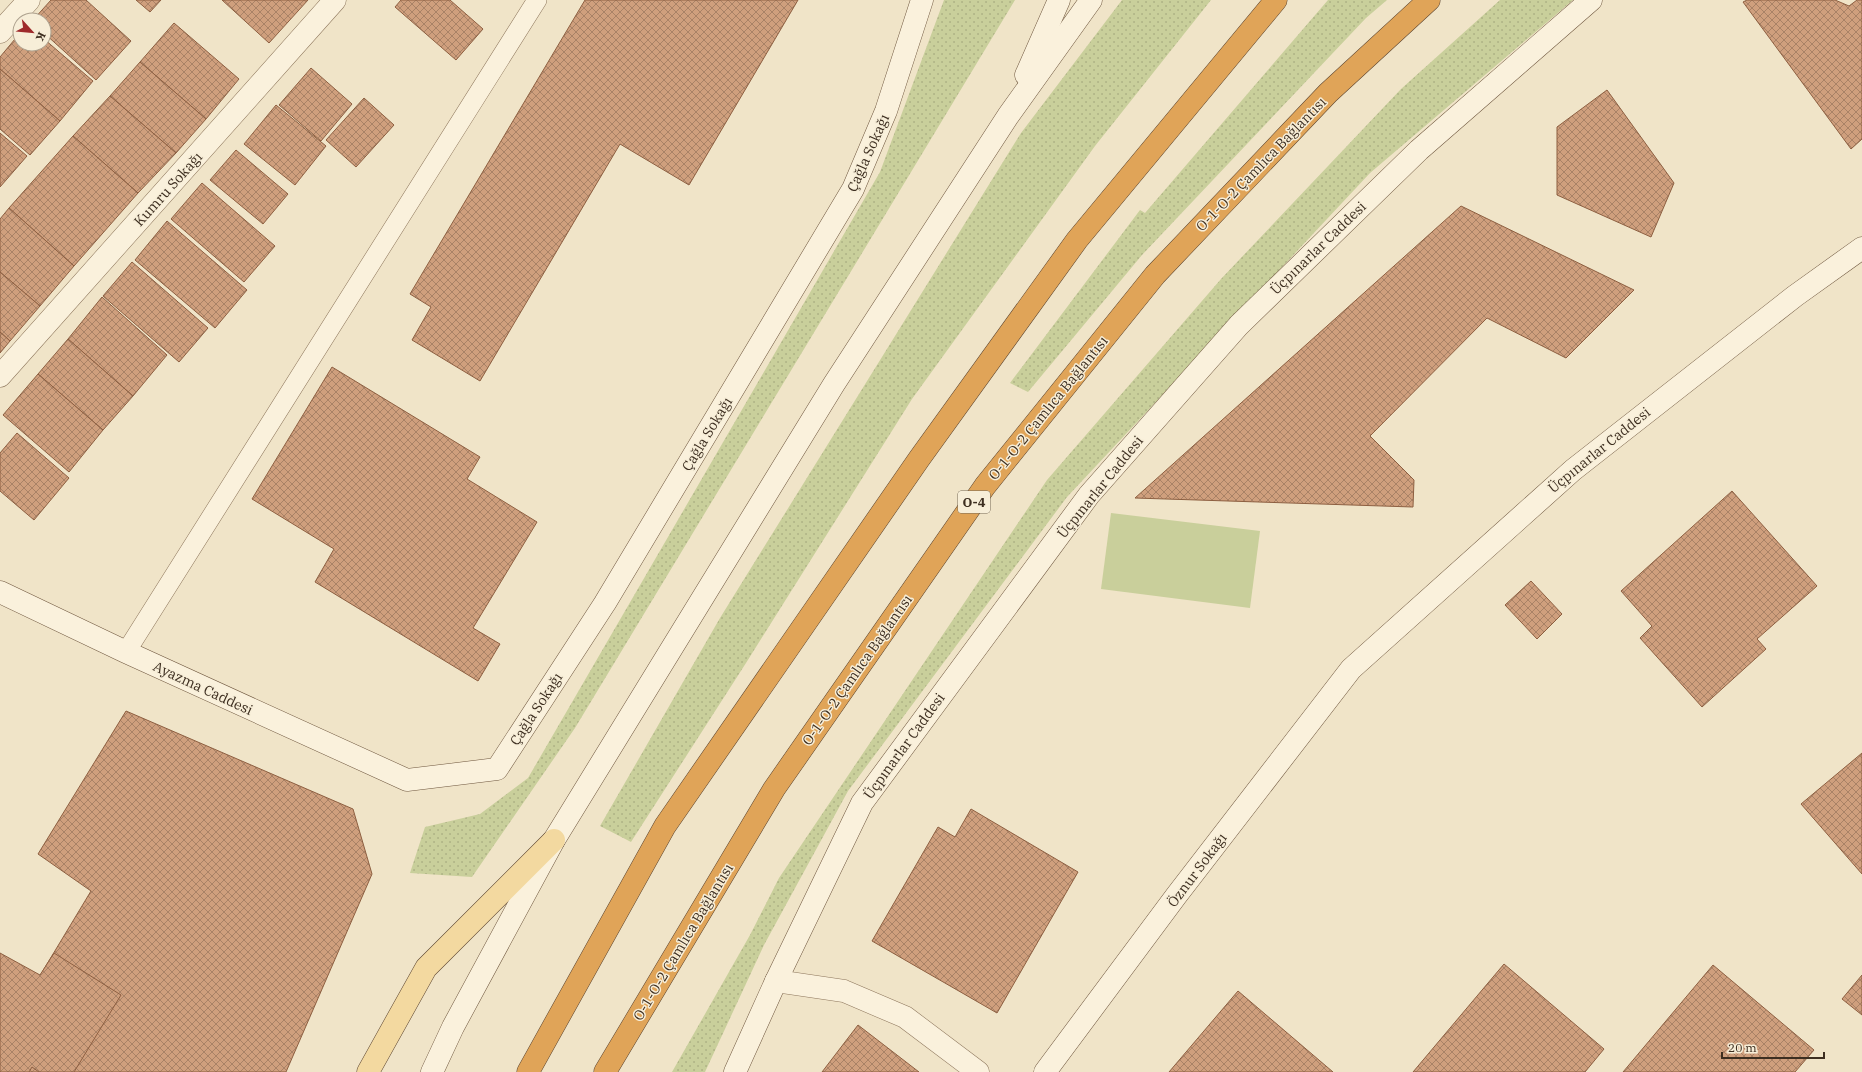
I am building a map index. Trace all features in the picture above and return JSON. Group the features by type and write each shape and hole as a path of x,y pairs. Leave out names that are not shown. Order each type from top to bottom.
{"highway":[{"path":"528,1072 666,826 919,459 1077,240 1276,0"},
{"name":"O-1-O-2 Çamlıca Bağlantısı","path":"605,1072 774,790 985,486 1155,275 1328,93 1429,0"}],"main road":[{"path":"368,1072 426,968 554,840"}],"street":[{"path":"0,32 29,0"},
{"name":"Kumru Sokağı","path":"0,376 335,0"},
{"name":"Çağla Sokağı","path":"407,780 497,769 606,603 853,189 886,111 922,0"},
{"path":"1008,116 1059,0"},
{"path":"432,1072 453,1027 554,840 834,384 1008,116 1091,0"},
{"name":"Üçpınarlar Caddesi","path":"735,1072 776,981 862,803 1089,495 1239,325 1419,150 1591,0"},
{"name":"Üçpınarlar Caddesi","path":"1351,669 1573,470 1795,296 1862,248"},
{"name":"Ayazma Caddesi","path":"0,592 126,652 407,780"},
{"name":"Öznur Sokağı","path":"1045,1072 1176,896 1351,669"},
{"path":"776,981 844,991 905,1017 978,1072"}],"lane":[{"path":"126,652 537,0"}],"green space":[{"path":"944,0 1015,0 575,728 472,877 410,873 425,827 480,814 528,778 880,172"},
{"path":"1122,0 1211,0 1095,146 912,399 746,663 631,842 600,826 720,618 1021,133"},
{"path":"1328,0 1387,0 1366,18 1142,255 1028,392 1010,383 1140,210 1145,213"},
{"path":"1500,0 1573,0 1370,173 1067,497 848,791 764,945 705,1072 672,1072 750,935 779,878 1047,480 1221,279 1401,89"},
{"path":"1111,513 1260,531 1250,608 1101,589"}],"building":[{"path":"51,0 86,0 131,41 96,80 52,40 52,12 40,12"},
{"path":"136,0 161,0 150,12"},
{"path":"222,0 308,0 269,43"},
{"path":"401,0 450,0 483,29 456,60 395,7"},
{"path":"585,0 798,0 689,185 620,144 480,381 412,340 431,307 410,294"},
{"path":"1747,0 1835,0 1849,6 1857,0 1862,0 1862,139 1851,149 1743,2"},
{"path":"174,23 239,79 206,119 140,62"},
{"path":"12,43 12,52 52,52 52,46 93,81 60,121 0,69 0,57"},
{"path":"140,62 206,119 176,153 110,96"},
{"path":"311,68 352,104 321,141 279,105"},
{"path":"0,69 60,121 30,155 0,129"},
{"path":"1607,90 1674,183 1651,237 1557,195 1557,127"},
{"path":"110,96 176,153 138,193 73,136"},
{"path":"364,98 394,125 356,167 326,140"},
{"path":"276,105 326,146 295,185 244,144"},
{"path":"0,133 27,156 0,187"},
{"path":"73,136 138,193 74,266 9,208"},
{"path":"236,150 288,194 263,224 210,180"},
{"path":"202,183 275,246 244,282 171,219"},
{"path":"1461,206 1634,290 1566,358 1487,318 1370,436 1414,480 1413,507 1135,498"},
{"path":"9,208 74,266 40,306 0,272 0,219"},
{"path":"167,221 247,290 215,328 135,260"},
{"path":"132,262 208,328 179,362 103,296"},
{"path":"0,272 40,306 10,341 0,332"},
{"path":"102,297 167,355 133,396 68,339"},
{"path":"0,332 10,341 0,353"},
{"path":"68,339 133,396 103,430 38,374"},
{"path":"332,367 480,457 467,479 537,522 473,628 500,644 478,681 315,582 334,549 252,499"},
{"path":"38,374 103,430 69,472 3,415"},
{"path":"17,433 69,478 34,520 0,491 0,453"},
{"path":"1732,491 1817,586 1757,639 1766,649 1702,707 1640,638 1652,626 1621,591"},
{"path":"1531,581 1562,614 1537,639 1505,605"},
{"path":"126,711 353,809 372,874 286,1072 0,1072 0,1042 91,891 38,854"},
{"path":"1862,753 1862,874 1801,804"},
{"path":"971,809 1078,872 997,1013 872,941 938,827 955,837"},
{"path":"0,953 40,975 54,953 121,995 74,1072 39,1072 32,1067 29,1072 0,1072"},
{"path":"1504,964 1604,1049 1585,1072 1413,1072"},
{"path":"1713,965 1814,1050 1795,1072 1623,1072"},
{"path":"1862,975 1862,1015 1842,999"},
{"path":"1238,991 1333,1072 1169,1072"},
{"path":"858,1025 919,1072 822,1072"}]}
